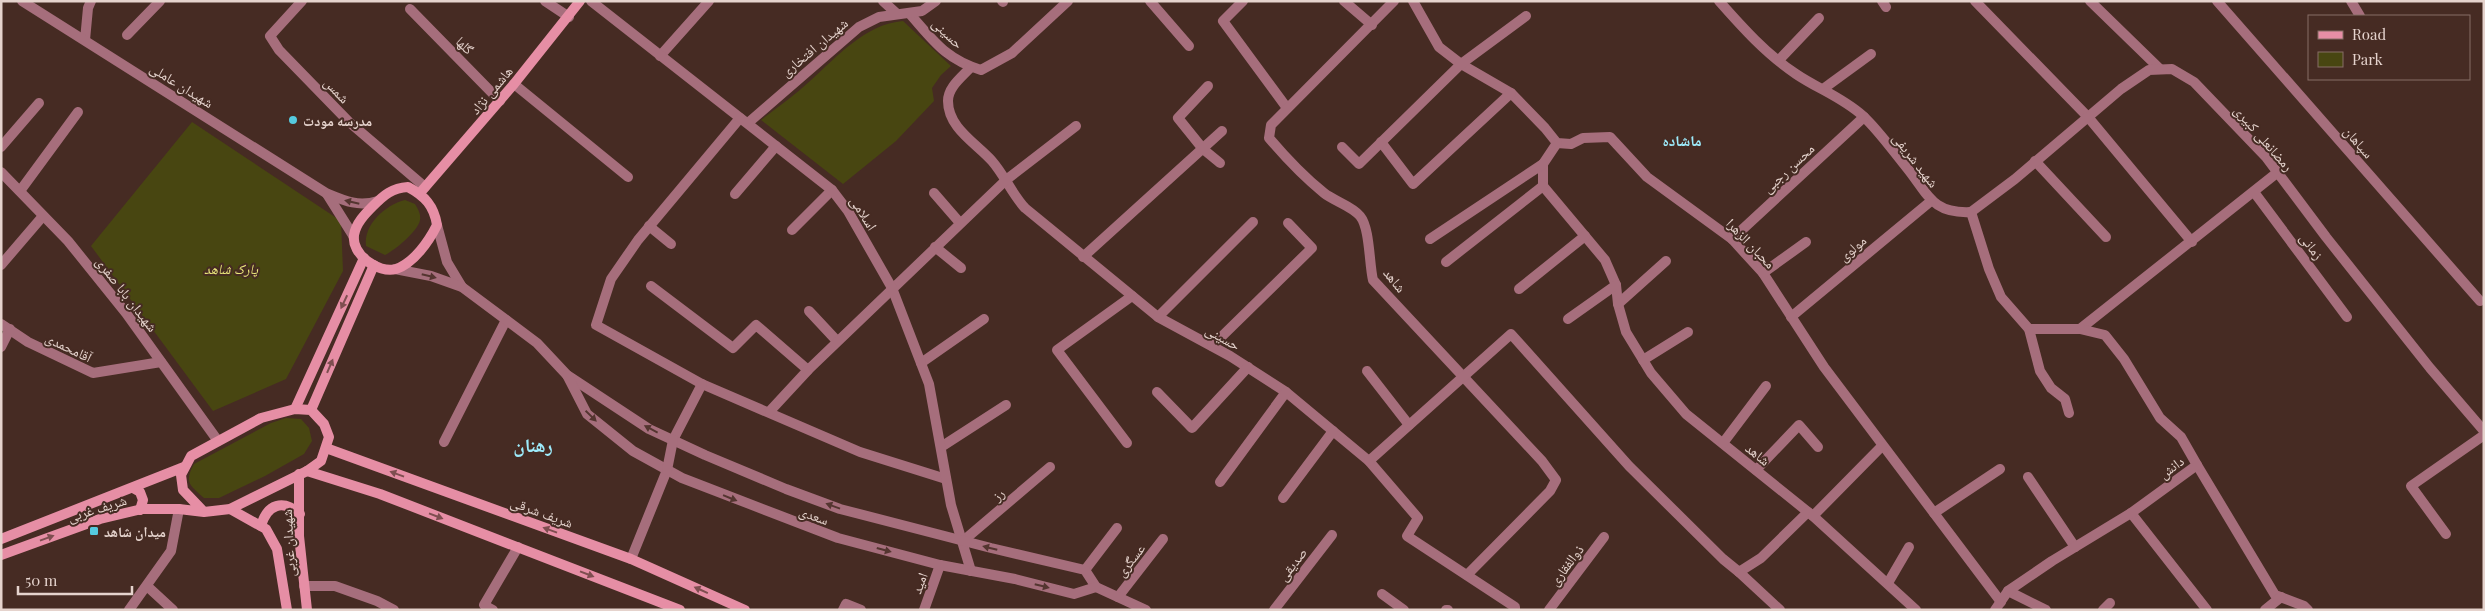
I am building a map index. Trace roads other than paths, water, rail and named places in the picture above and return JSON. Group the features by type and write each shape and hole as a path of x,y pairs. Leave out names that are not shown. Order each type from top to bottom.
{"main road":[{"name":"هاشمی نژاد","path":"422,190 500,101 580,1"},
{"path":"408,187 422,190 435,213 437,225 420,250 406,264 395,269 384,270 364,258 356,247 354,237 365,214 387,193 398,188 408,187"},
{"path":"295,409 364,258"},
{"path":"311,410 374,265"},
{"path":"295,409 311,410 324,424 329,437 321,461 230,509 204,512 183,490 181,475 191,456 261,418 295,409"},
{"name":"شریف شرقی","path":"326,448 630,559 746,610"},
{"name":"شریف غربی","path":"1,539 184,467"},
{"path":"303,472 380,494 680,610"},
{"name":"شهیدان غربی","path":"303,472 299,536 306,610"},
{"path":"132,488 140,492 143,500 140,510"},
{"path":"261,526 267,512 281,505 292,507 300,514"},
{"name":"شریف غربی","path":"1,555 100,519 140,510 179,509 204,512"},
{"name":"شهیدان غربی","path":"230,509 266,529 278,549 287,610"}],"street":[{"name":"شهیدان عاملی","path":"22,1 326,193 353,204 366,204 378,201"},
{"path":"84,40 88,8 92,1"},
{"path":"127,35 160,1"},
{"name":"شمس","path":"302,1 270,36 279,50 349,122 422,190"},
{"path":"546,1 569,17"},
{"name":"اسلامی","path":"591,1 832,190 848,211 892,288 929,384 951,505 971,571"},
{"path":"660,56 709,1"},
{"path":"883,1 896,13"},
{"name":"شهیدان افتخاری","path":"702,384 596,325 610,279 649,226 744,120 859,27 879,17 896,13 922,11 936,1"},
{"path":"971,67 981,70 1012,53 1068,1"},
{"path":"1150,1 1189,46"},
{"path":"1243,1 1223,21 1287,108"},
{"path":"1344,1 1372,25"},
{"name":"شاهد","path":"1394,1 1271,124 1269,138 1287,160 1325,194 1360,215 1367,232 1369,263 1373,280 1542,461 1556,480 1550,491 1467,575"},
{"path":"1413,1 1439,47 1460,64 1511,93 1557,143 1543,164 1430,239"},
{"name":"شهید شریفی","path":"1718,1 1746,32 1796,74 1840,97 1864,117 1908,168 1931,201 1953,213 1970,212"},
{"path":"1975,1 2088,117 2192,242"},
{"path":"2090,1 2160,69"},
{"name":"سپاهان","path":"2218,1 2480,301"},
{"path":"2351,1 2359,15"},
{"name":"گلها","path":"410,9 500,101"},
{"name":"حسینی","path":"909,13 934,42 959,63 971,67 950,89 948,100 950,114 961,132 992,162 1006,180 1012,193 1025,208 1158,317 1248,367 1286,392 1369,461 1418,518 1407,536 1515,608"},
{"path":"1342,147 1358,164 1460,64 1526,16"},
{"path":"1779,60 1819,18"},
{"path":"1823,89 1871,54"},
{"path":"2069,413 2065,399 2051,388 2040,371 2029,329 2001,297 1970,212 2035,161 2120,89 2149,70 2160,69"},
{"name":"رمضانعلی کبیری","path":"2160,69 2172,69 2194,82 2266,157 2430,368 2484,430"},
{"path":"514,84 628,177"},
{"path":"1208,86 1178,118 1202,149 1220,162"},
{"path":"1381,142 1413,184 1511,93"},
{"path":"1,147 39,103"},
{"path":"20,191 78,112"},
{"name":"محسن رجبی","path":"1732,239 1864,117"},
{"path":"770,412 837,341 1006,180 1076,126"},
{"path":"1083,257 1222,131"},
{"name":"محبان الزهرا","path":"1557,143 1571,144 1583,138 1610,137 1648,177 1732,239 1763,273 1824,367 1934,513 1998,606"},
{"path":"734,194 776,146"},
{"path":"2035,161 2106,237"},
{"path":"1446,262 1543,186 1543,164"},
{"name":"شهیدان بابا صفری","path":"1,172 91,270 218,441"},
{"path":"2080,328 2192,242 2278,172"},
{"name":"شاهد","path":"1543,186 1605,260 1616,285 1618,304 1626,332 1651,374 1686,414 1810,514 1916,610"},
{"path":"792,230 832,190"},
{"name":"زمانی","path":"2254,192 2348,317"},
{"name":"شهیدان عاملی","path":"326,193 354,237"},
{"path":"934,193 960,223"},
{"name":"مولوی","path":"1791,317 1931,201"},
{"path":"1,265 43,216"},
{"path":"1158,317 1253,222"},
{"path":"1212,346 1312,248 1288,223"},
{"path":"437,225 447,262 462,287"},
{"path":"649,226 671,244"},
{"path":"1519,289 1585,236"},
{"path":"1763,273 1806,242"},
{"path":"935,247 961,268"},
{"path":"1618,304 1666,261"},
{"path":"395,269 431,276 462,287"},
{"path":"1568,319 1616,285"},
{"path":"651,286 732,348 756,325 808,370"},
{"name":"سعدی","path":"462,287 537,343 567,375 649,429 673,440 786,489 832,506 963,541 1086,570"},
{"path":"1127,443 1057,350 1132,296"},
{"path":"809,311 837,341"},
{"path":"921,363 984,319"},
{"path":"444,442 506,320"},
{"path":"1,347 6,326"},
{"name":"آقامحمدی","path":"6,326 28,342 93,373 161,362"},
{"name":"دانش","path":"1998,606 2008,591 2131,513 2197,464 2181,437 2160,418 2124,359 2105,335 2080,328 2029,329"},
{"path":"1643,360 1688,332"},
{"path":"1369,461 1510,334 1629,466 1722,559 1780,610"},
{"path":"1156,392 1192,428 1248,367"},
{"path":"1367,371 1409,425"},
{"name":"سعدی","path":"567,375 587,414 633,451 682,478 753,507 838,538 940,565 1074,594 1096,587"},
{"path":"630,559 667,470 673,440 702,384 860,452 946,479"},
{"path":"1723,443 1766,386"},
{"path":"1220,482 1286,392"},
{"path":"941,447 1006,405"},
{"path":"1756,470 1799,425 1818,447"},
{"path":"1283,498 1333,431"},
{"path":"2446,534 2411,486 2484,435"},
{"path":"1739,572 1761,558 1882,446"},
{"path":"2197,464 2275,595 2304,606 2308,610"},
{"name":"رز","path":"963,541 1050,467"},
{"path":"1934,513 2000,469"},
{"path":"2028,477 2075,547"},
{"path":"129,610 171,551 179,509"},
{"path":"2131,513 2207,610"},
{"path":"1117,528 1086,570 1096,587 1146,610"},
{"name":"صدیقی","path":"1274,610 1332,535"},
{"name":"ذوالفقاری","path":"1549,610 1604,537"},
{"name":"عسگری","path":"1118,597 1163,539"},
{"path":"493,610 484,605 518,547"},
{"path":"1888,583 1909,547"},
{"name":"امید","path":"924,610 940,565"},
{"path":"147,586 174,610"},
{"path":"304,586 336,586 377,601 394,610"},
{"path":"2008,591 2046,610"},
{"path":"1382,594 1404,610"},
{"path":"2265,610 2281,597"},
{"path":"843,610 846,604 861,610"}],"place":[{"name":"مدرسه مودت","path":"293,120"},
{"name":"میدان شاهد","path":"94,531"}],"district":[{"name":"ماشاده","path":"1682,140"},
{"name":"رهنان","path":"533,444"}],"park label":[{"name":"پارک شاهد","path":"231,268"}]}
